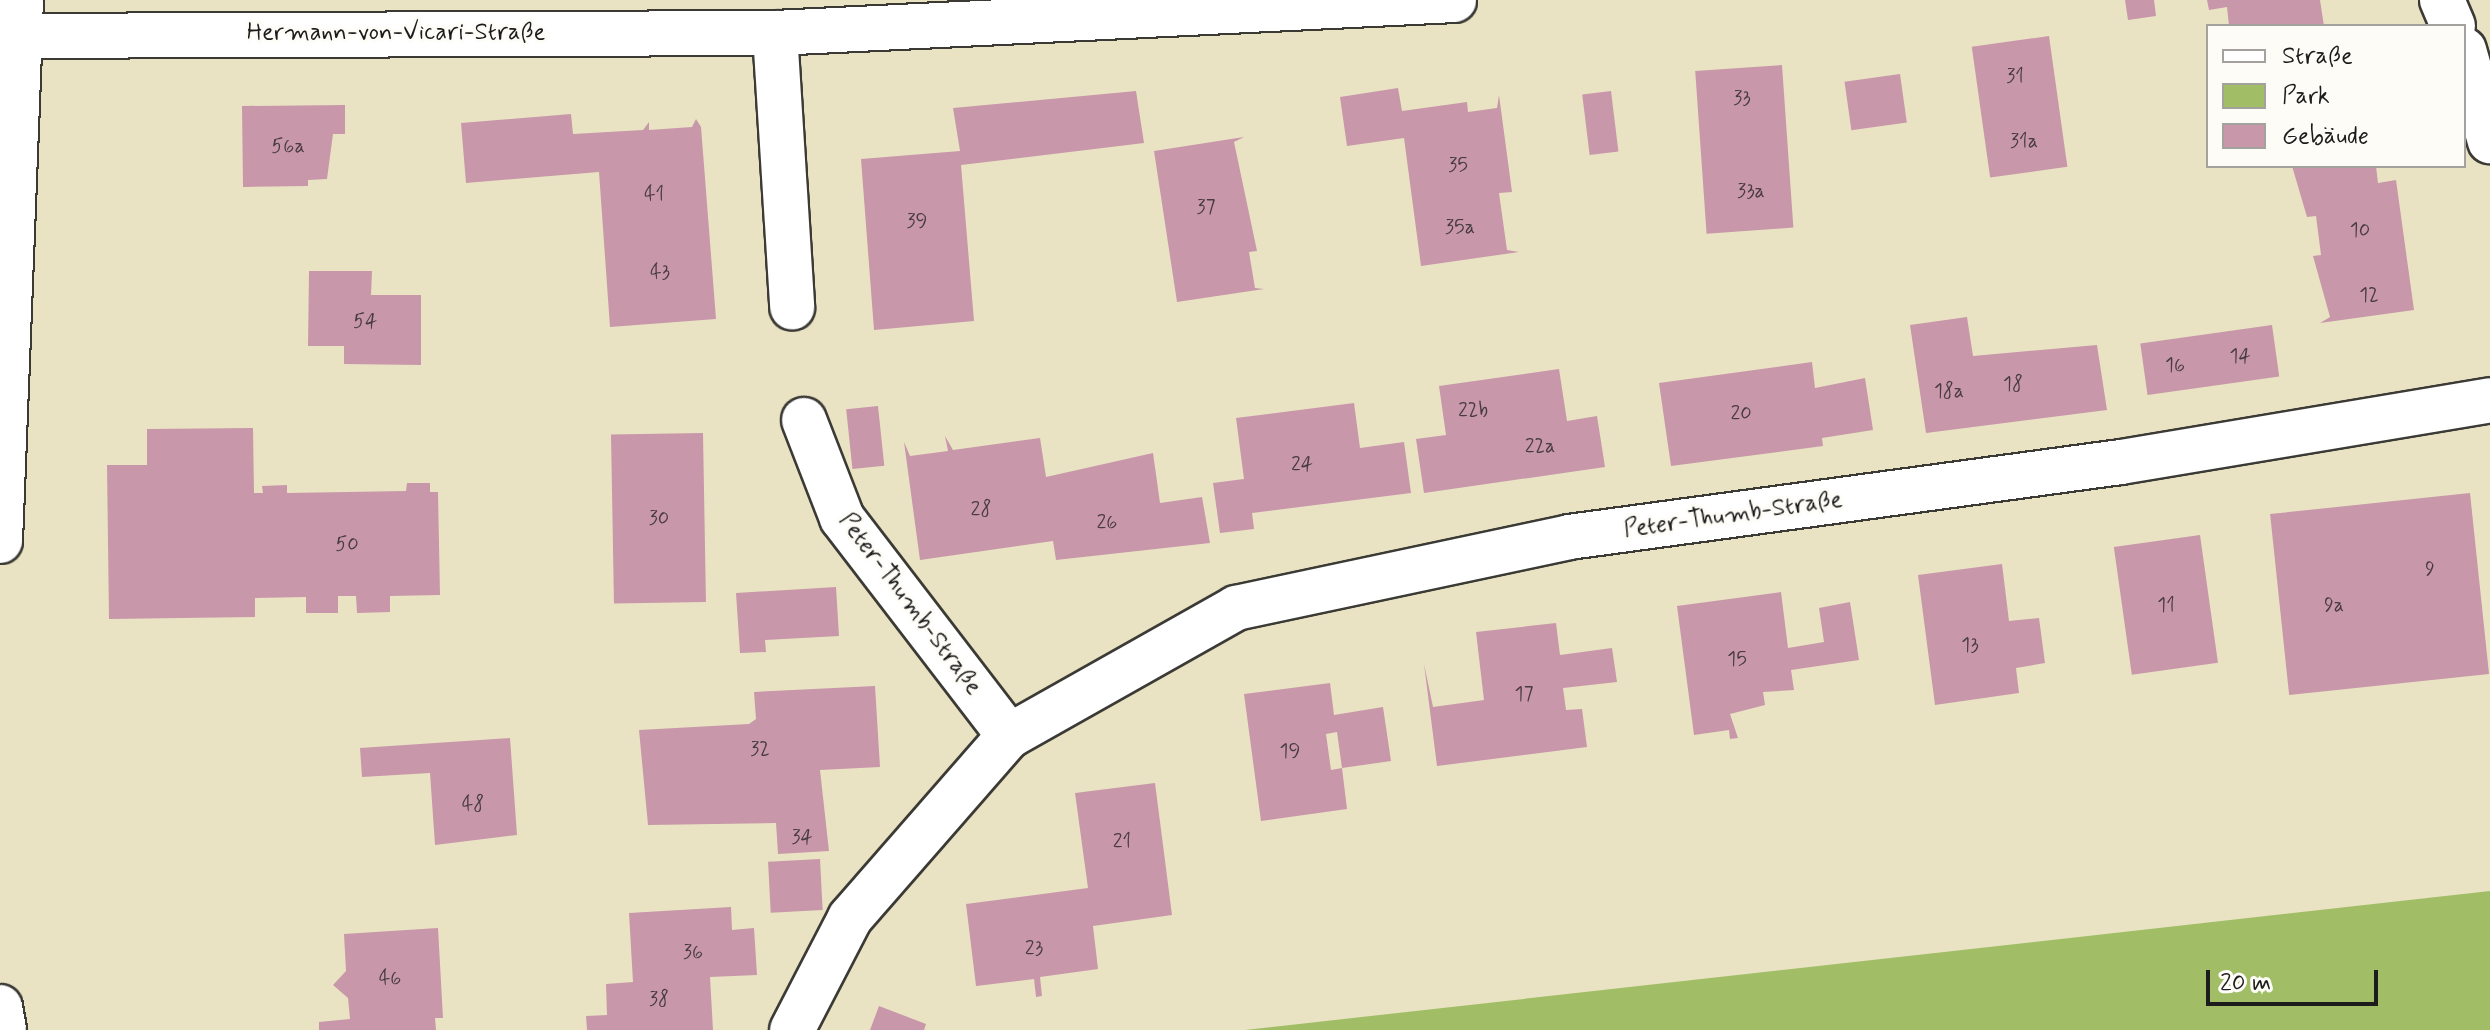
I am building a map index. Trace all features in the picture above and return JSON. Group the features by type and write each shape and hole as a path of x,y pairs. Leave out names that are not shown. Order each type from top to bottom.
{"street":[{"name":"Hermann-von-Vicari-Straße","path":"13,23 775,33 1454,0"},
{"path":"2442,0 2452,24"},
{"path":"0,541 13,23"},
{"path":"775,33 792,307"},
{"path":"2466,57 2490,141"},
{"name":"Peter-Thumb-Straße","path":"792,1030 850,918 1009,736 1236,608 1569,537 2121,462 2490,400"},
{"name":"Peter-Thumb-Straße","path":"804,420 842,518 1009,736"},
{"path":"0,1007 4,1030"}],"green space":[{"path":"2490,891 2490,1030 1245,1030"}],"building":[{"path":"2125,0 2154,0 2156,16 2128,20"},
{"path":"2207,0 2320,0 2324,24 2229,24 2227,7 2209,10"},
{"path":"2049,36 2067,167 1990,178 1972,47"},
{"path":"1782,65 1793,228 1707,234 1695,71"},
{"path":"1900,74 1907,123 1851,130 1845,82"},
{"path":"1398,88 1402,111 1467,102 1468,112 1497,108 1499,95 1512,192 1499,193 1507,250 1519,252 1421,266 1404,138 1347,146 1340,97"},
{"path":"1136,91 1144,143 961,165 974,321 874,330 861,159 960,151 953,108"},
{"path":"1611,91 1618,152 1590,155 1582,95"},
{"path":"345,105 345,134 333,134 327,179 308,180 308,186 243,187 242,106"},
{"path":"571,114 573,134 643,130 649,122 649,130 692,127 696,119 701,127 716,319 610,327 599,172 466,183 461,123"},
{"path":"1244,137 1234,142 1257,251 1249,252 1255,288 1264,289 1177,302 1154,151"},
{"path":"2293,168 2376,168 2378,183 2396,180 2414,310 2320,323 2330,317 2313,256 2321,255 2316,216 2307,217"},
{"path":"309,271 372,271 371,295 421,295 421,365 344,364 344,346 308,346"},
{"path":"1967,317 1973,356 2097,345 2107,410 1926,433 1910,325"},
{"path":"2272,325 2279,376 2148,395 2140,344"},
{"path":"1812,362 1815,388 1865,378 1873,430 1822,438 1823,446 1671,466 1659,383"},
{"path":"1559,369 1567,421 1597,416 1605,467 1424,493 1416,439 1446,435 1439,386"},
{"path":"1354,403 1360,448 1404,442 1411,493 1252,513 1254,529 1220,533 1213,483 1244,479 1236,418"},
{"path":"878,406 884,466 852,469 846,409"},
{"path":"253,428 254,493 263,493 262,486 287,485 287,493 406,491 407,483 430,483 430,492 438,492 440,595 390,596 390,612 357,613 356,596 338,596 338,613 306,613 306,597 255,598 255,617 109,619 107,465 147,465 147,429"},
{"path":"703,433 706,602 614,604 611,435"},
{"path":"945,436 953,450 1040,438 1046,477 1153,453 1160,503 1202,497 1210,543 1056,560 1053,541 920,560 904,442 910,456 948,451"},
{"path":"2470,493 2489,674 2289,695 2270,514"},
{"path":"2200,535 2218,663 2132,675 2114,547"},
{"path":"2002,564 2009,621 2039,618 2045,663 2016,668 2019,693 1935,705 1918,575"},
{"path":"836,587 839,636 765,640 766,652 740,653 736,593"},
{"path":"1781,592 1788,648 1824,642 1819,608 1850,602 1859,660 1791,670 1794,690 1763,692 1765,705 1730,714 1738,738 1730,739 1729,730 1694,735 1677,606"},
{"path":"1556,623 1560,655 1612,648 1617,682 1563,688 1566,710 1582,709 1587,747 1437,766 1424,664 1433,707 1484,700 1476,632"},
{"path":"1330,683 1334,715 1383,707 1391,761 1342,768 1347,809 1261,821 1244,694","holes":["1337,732 1342,768 1331,770 1326,734"]},
{"path":"875,686 880,767 820,770 829,851 778,854 776,823 648,825 639,730 749,724 756,719 754,692"},
{"path":"510,738 517,835 435,845 430,773 362,777 360,748"},
{"path":"1155,783 1172,915 1093,926 1098,969 1040,977 1042,996 1036,997 1034,979 976,986 966,904 1088,888 1075,793"},
{"path":"820,859 823,910 771,913 768,862"},
{"path":"731,907 732,930 754,928 757,975 710,977 713,1030 587,1030 586,1016 607,1015 606,984 633,982 629,913"},
{"path":"438,928 443,1018 435,1018 436,1030 319,1030 319,1022 350,1019 348,998 333,985 346,971 344,934"},
{"path":"879,1006 926,1024 924,1030 870,1030"}]}
